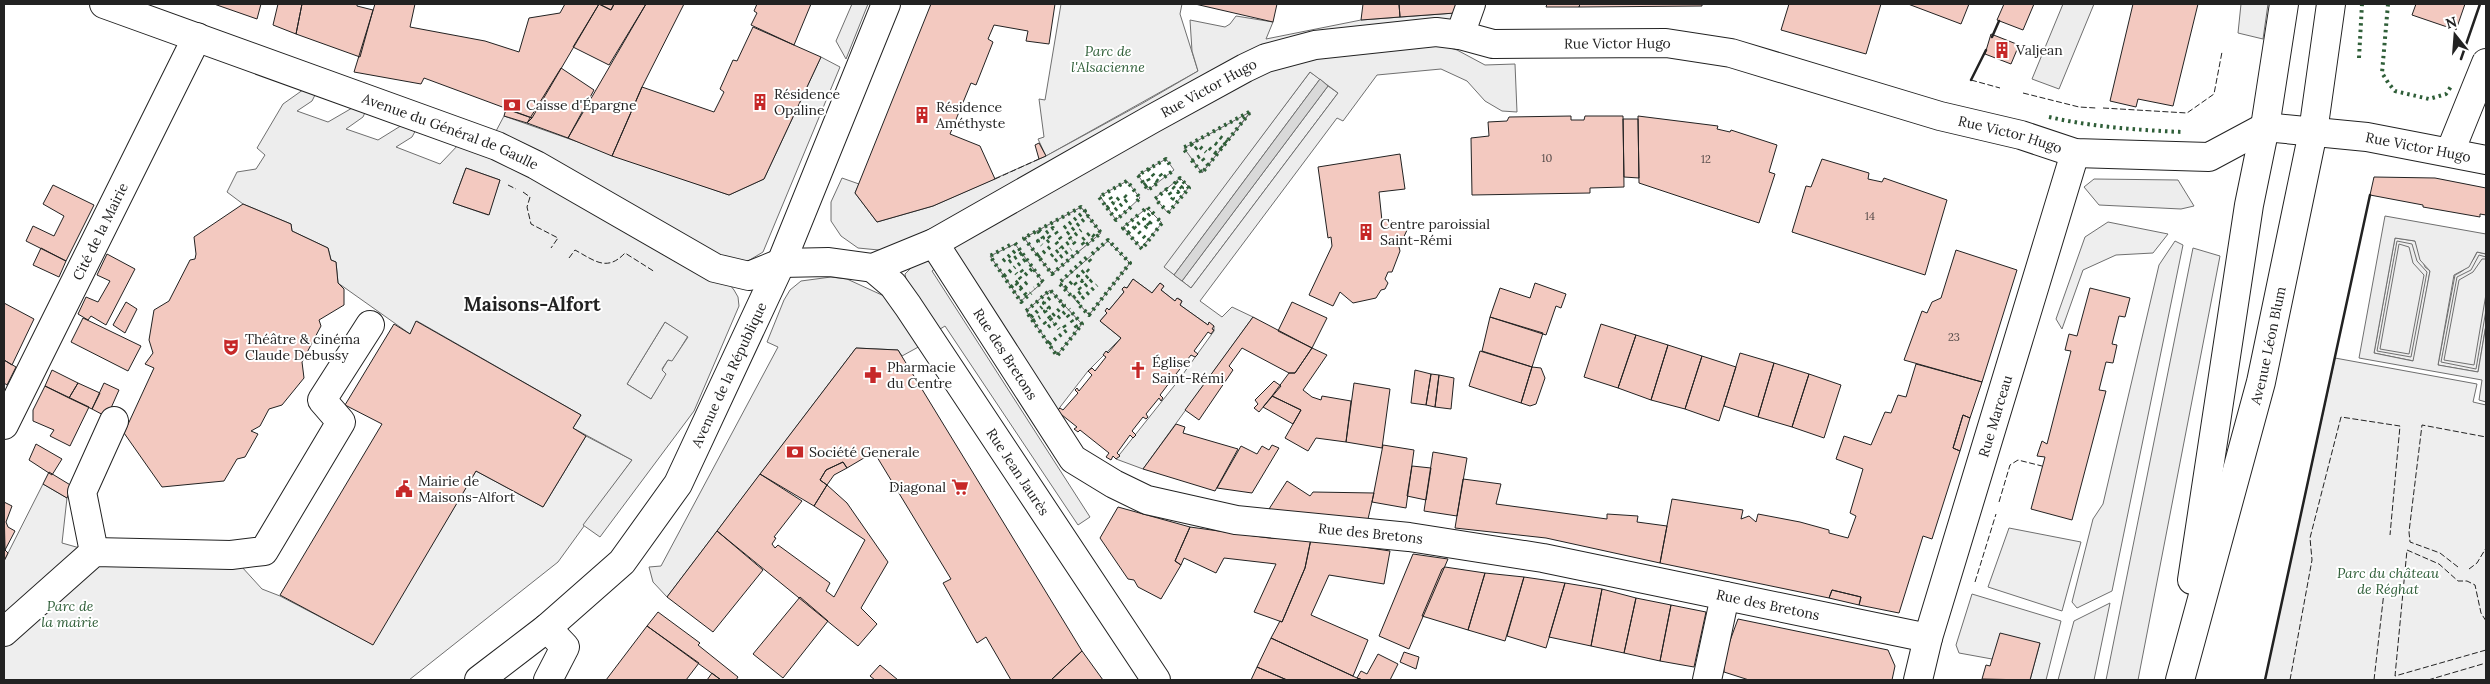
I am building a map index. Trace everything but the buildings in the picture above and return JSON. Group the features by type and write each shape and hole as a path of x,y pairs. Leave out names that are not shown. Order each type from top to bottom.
{"street":[{"name":"Avenue du Général de Gaulle","path":"104,4 496,146 536,165 715,268 749,276 781,263"},
{"name":"Avenue de la République","path":"479,680 547,628 622,562 678,484 781,263 886,4"},
{"path":"1460,35 1471,4"},
{"name":"Avenue Léon Blum","path":"2178,680 2249,206 2265,127 2284,4"},
{"name":"Avenue Léon Blum","path":"2178,680 2261,382 2313,132 2331,4"},
{"name":"Rue Victor Hugo","path":"873,268 934,242 1152,118 1266,58 1316,45 1436,32 1460,35 1493,44 1666,42 1701,46 1731,53 1940,116 2021,135 2075,153 2209,157 2265,127 2366,137 2486,160"},
{"name":"Cité de la Mairie","path":"4,425 197,37"},
{"path":"2450,152 2486,63"},
{"name":"Rue Marceau","path":"1918,680 1928,638 2075,153"},
{"name":"Rue des Bretons","path":"934,242 1073,459 1114,484 1147,500 1236,520 1410,537 1543,558 1928,638"},
{"path":"781,263 829,262 873,268"},
{"name":"Rue Jean Jaurès","path":"873,268 893,285 908,306 1156,680"},
{"path":"4,632 94,552 231,555 264,551 341,422 322,400 370,325"},
{"path":"94,552 82,492 114,421"},
{"path":"1707,680 1725,596"},
{"path":"547,628 565,647 548,680"}],"green space":[{"name":"Parc de l'Alsacienne","path":"1061,4 1182,4 1180,14 1198,71 1046,156 1038,139 1044,137 1039,99 1045,100"},
{"path":"2241,4 2268,4 2263,39 2238,33"},
{"path":"1310,72 1320,79 1174,275 1163,267"},
{"path":"1328,86 1338,93 1191,288 1182,281"},
{"path":"1251,111 1202,173 1183,148"},
{"path":"1081,207 1101,233 1052,274 1024,238"},
{"path":"2108,222 2168,234 2153,253 2116,255 2083,270 2062,329 2056,319 2085,237"},
{"path":"2395,238 2415,241 2425,267 2430,271 2414,361 2374,353"},
{"path":"1108,240 1130,263 1089,315 1059,283"},
{"path":"2175,241 2183,245 2112,591 2077,608 2072,602 2093,519 2103,504 2159,265"},
{"path":"1015,243 1043,282 1021,302 990,256"},
{"path":"2477,252 2486,254 2486,325 2478,372 2438,365 2455,275 2468,266"},
{"path":"1050,290 1082,324 1057,356 1026,311"},
{"path":"665,322 688,336 672,362 668,360 662,369 667,374 651,399 627,384"},
{"name":"Parc du château de Réghat","path":"2335,358 2477,384 2473,402 2486,405 2486,680 2265,680"},
{"name":"Parc de la mairie","path":"586,436 632,460 558,562 409,680 4,680 4,561 43,484 67,498 62,543 94,552 231,555 262,589 280,596 372,644 476,471 543,507"},
{"path":"2009,528 2081,542 2062,611 1988,587"},
{"path":"1972,594 2061,621 2046,680 2030,680 2040,643 1992,659 1959,653 1956,645"},
{"path":"2110,603 2094,680 2058,680 2074,621"}],"shaded area":[{"path":"852,4 868,4 846,59 836,41"},
{"path":"2063,4 2094,4 2059,89 2032,79"},
{"path":"1455,13 1453,21 1324,36 905,246 889,251 858,248 841,236 831,221 831,202 842,178 859,184 855,193 877,222 933,206 1046,156 1143,103 1198,71 1192,51 1190,20 1225,27 1236,16 1273,22 1266,39 1361,20"},
{"path":"1440,45 1457,50 1485,65 1515,64 1517,112 1502,111 1485,101 1467,81 1441,69 1377,75 1343,121 1337,118 1200,301 1222,317 1232,307 1253,317 1143,469 1116,459 1178,381 1214,331 1214,326 1208,325 1180,305 1182,301 1178,298 1175,301 1161,290 1164,286 1160,283 1152,293 1133,279 1127,288 1124,287 1122,289 1124,292 1109,310 1105,311 1107,313 1100,321 1121,338 1088,371 1057,411 953,251 954,245 1262,72 1300,59","holes":["1310,72 1338,93 1191,288 1164,267","1250,112 1250,113 1202,173 1184,148","1166,159 1174,170 1148,190 1138,175","1180,178 1189,187 1168,213 1155,198","1127,181 1140,198 1116,220 1100,196","1081,207 1101,233 1052,274 1024,238","1147,208 1162,223 1141,248 1123,227","1108,241 1130,263 1089,315 1060,283","1015,244 1043,282 1021,301 990,256","1050,290 1082,324 1057,355 1026,311"]},
{"path":"821,57 840,67 763,252 748,261 740,263 702,249 495,133 504,116 729,195 764,179"},
{"path":"1320,79 1328,86 1182,281 1174,275"},
{"path":"307,87 317,91 312,101 297,111 328,122 359,104 367,108 363,117 346,129 378,140 407,122 418,126 412,137 396,147 440,164 461,142 511,160 730,285 734,290 738,297 739,306 694,411 600,537 583,525 632,460 573,428 581,415 417,321 410,334 338,283 336,262 331,260 328,248 292,231 291,224 243,204 227,192 237,172 256,169 265,155 257,148 283,104","holes":["466,168 500,180 488,215 453,203","665,322 688,337 672,361 668,360 662,370 666,374 651,399 627,384"]},
{"path":"2094,179 2178,180 2194,206 2181,209 2099,205 2084,187"},
{"path":"2385,216 2486,234 2486,254 2477,252 2469,267 2454,275 2438,365 2478,372 2486,325 2486,402 2479,400 2482,380 2359,358","holes":["2395,238 2415,241 2420,260 2430,271 2413,361 2374,353"]},
{"path":"2397,241 2412,244 2417,261 2427,272 2411,357 2377,351","holes":["2399,244 2409,247 2413,263 2424,275 2409,354 2380,349"]},
{"path":"2193,248 2220,256 2138,680 2106,680"},
{"path":"2479,255 2486,257 2486,259 2482,259 2473,272 2459,280 2444,360 2474,365 2486,294 2486,310 2476,369 2441,362 2457,277 2471,270"},
{"path":"924,261 931,262 937,267 932,271 1090,517 1078,525 945,326 937,331 906,279 905,274 912,267"},
{"path":"831,277 847,279 884,296 922,345 902,356 898,350 856,348 667,597 653,582 649,567 661,566 778,347 767,342 784,300 790,290 801,281"}],"hedge":[{"path":"2359,58 2362,4"},
{"path":"2388,4 2382,73 2389,84 2395,91 2429,99 2446,94 2452,85"},
{"path":"1186,152 1183,148 1251,111 1202,173 1189,157"},
{"path":"2049,117 2115,128 2182,132"},
{"path":"1220,137 1227,142"},
{"path":"1215,143 1222,148"},
{"path":"1191,144 1195,149 1199,146 1206,152"},
{"path":"1209,148 1217,154"},
{"path":"1192,161 1200,156 1208,165"},
{"path":"1156,180 1159,182 1148,190 1138,175 1166,159 1170,165"},
{"path":"1148,169 1154,176"},
{"path":"1160,174 1163,178 1174,170"},
{"path":"1144,185 1149,181 1147,177"},
{"path":"1168,213 1189,188 1180,178 1172,186 1178,192 1182,188 1176,182"},
{"path":"1131,207 1116,220 1099,197 1127,181 1140,198 1136,202"},
{"path":"1164,208 1155,199 1167,189 1173,198 1169,203"},
{"path":"1115,210 1128,199 1123,194"},
{"path":"1110,197 1114,203"},
{"path":"1107,208 1119,198"},
{"path":"1064,228 1085,211 1081,207 1024,238 1052,274 1081,249"},
{"path":"1143,211 1147,207 1154,214"},
{"path":"1149,225 1144,219 1152,212"},
{"path":"1138,215 1123,228 1142,249 1162,223 1157,218"},
{"path":"1075,244 1067,234 1088,216 1101,233 1085,246 1081,241 1090,233 1095,237"},
{"path":"1145,228 1152,221"},
{"path":"1128,233 1140,222"},
{"path":"1134,227 1148,241"},
{"path":"1047,242 1051,239 1046,233 1053,228 1061,239"},
{"path":"1075,235 1081,230"},
{"path":"1038,231 1043,238 1038,241 1042,245"},
{"path":"1051,256 1072,240"},
{"path":"1092,254 1108,240 1130,263 1089,315 1077,303 1097,285"},
{"path":"1056,242 1061,248"},
{"path":"1015,243 1043,282 1034,288"},
{"path":"1010,245 990,256 1021,302 1031,293"},
{"path":"1038,257 1050,247"},
{"path":"1055,261 1071,249"},
{"path":"1003,261 1015,251"},
{"path":"1009,262 1022,253"},
{"path":"1065,288 1073,281 1082,291 1073,298 1059,283 1087,257 1093,264"},
{"path":"1018,265 1026,259"},
{"path":"1004,276 1015,267"},
{"path":"1021,270 1025,275 1033,268"},
{"path":"1088,276 1082,281 1078,276 1086,269 1091,273"},
{"path":"1011,287 1021,279 1016,273"},
{"path":"1020,288 1030,280"},
{"path":"1085,286 1092,280"},
{"path":"1016,283 1027,296"},
{"path":"1041,298 1050,290 1064,305 1050,318 1059,329"},
{"path":"1050,318 1045,311 1049,308 1044,303 1052,296"},
{"path":"1038,301 1026,311 1057,356 1082,324 1069,309"},
{"path":"1031,317 1042,307"},
{"path":"1058,318 1065,312 1078,329"},
{"path":"1033,321 1040,317"},
{"path":"1044,322 1048,327 1054,323"},
{"path":"1049,344 1067,330 1062,323"}],"fence":[{"path":"2103,108 2187,113 2214,94 2222,52"},
{"path":"1971,80 2000,88"},
{"path":"2023,93 2079,107 2096,108"},
{"path":"995,179 1039,159"},
{"path":"508,185 516,189"},
{"path":"523,192 530,197 527,207 531,224 558,238 551,248"},
{"path":"569,258 575,250 595,261 607,263 619,259 625,253 655,272"},
{"path":"2290,680 2312,560 2310,538 2341,417 2400,426 2390,535"},
{"path":"2458,567 2440,553 2410,542 2409,532 2422,425 2486,437"},
{"path":"1999,502 2010,465 2018,460 2042,466"},
{"path":"1975,582 1996,514"},
{"path":"2469,569 2477,563 2486,548"},
{"path":"2486,621 2481,613 2475,585 2467,581 2458,581 2439,564 2407,550 2395,676 2486,650"},
{"path":"2486,581 2486,586"},
{"path":"2374,680 2384,592"},
{"path":"2428,680 2486,663"}],"wall":[{"path":"2461,59 2480,4"},
{"path":"1992,37 1999,21"},
{"path":"1971,80 1986,50"},
{"path":"2265,680 2370,195"}],"place":[{"name":"Valjean","path":"2002,50"},
{"name":"Résidence Opaline","path":"760,102"},
{"name":"Caisse d'Épargne","path":"512,105"},
{"name":"Résidence Améthyste","path":"922,115"},
{"name":"Centre paroissial Saint-Rémi","path":"1366,232"},
{"name":"Théâtre & cinéma Claude Debussy","path":"231,347"},
{"name":"Église Saint-Rémi","path":"1138,370"},
{"name":"Pharmacie du Centre","path":"873,375"},
{"name":"Société Generale","path":"795,452"},
{"name":"Diagonal","path":"960,487"},
{"name":"Mairie de Maisons-Alfort","path":"404,489"}],"district":[{"name":"Maisons-Alfort","path":"532,304"}]}
